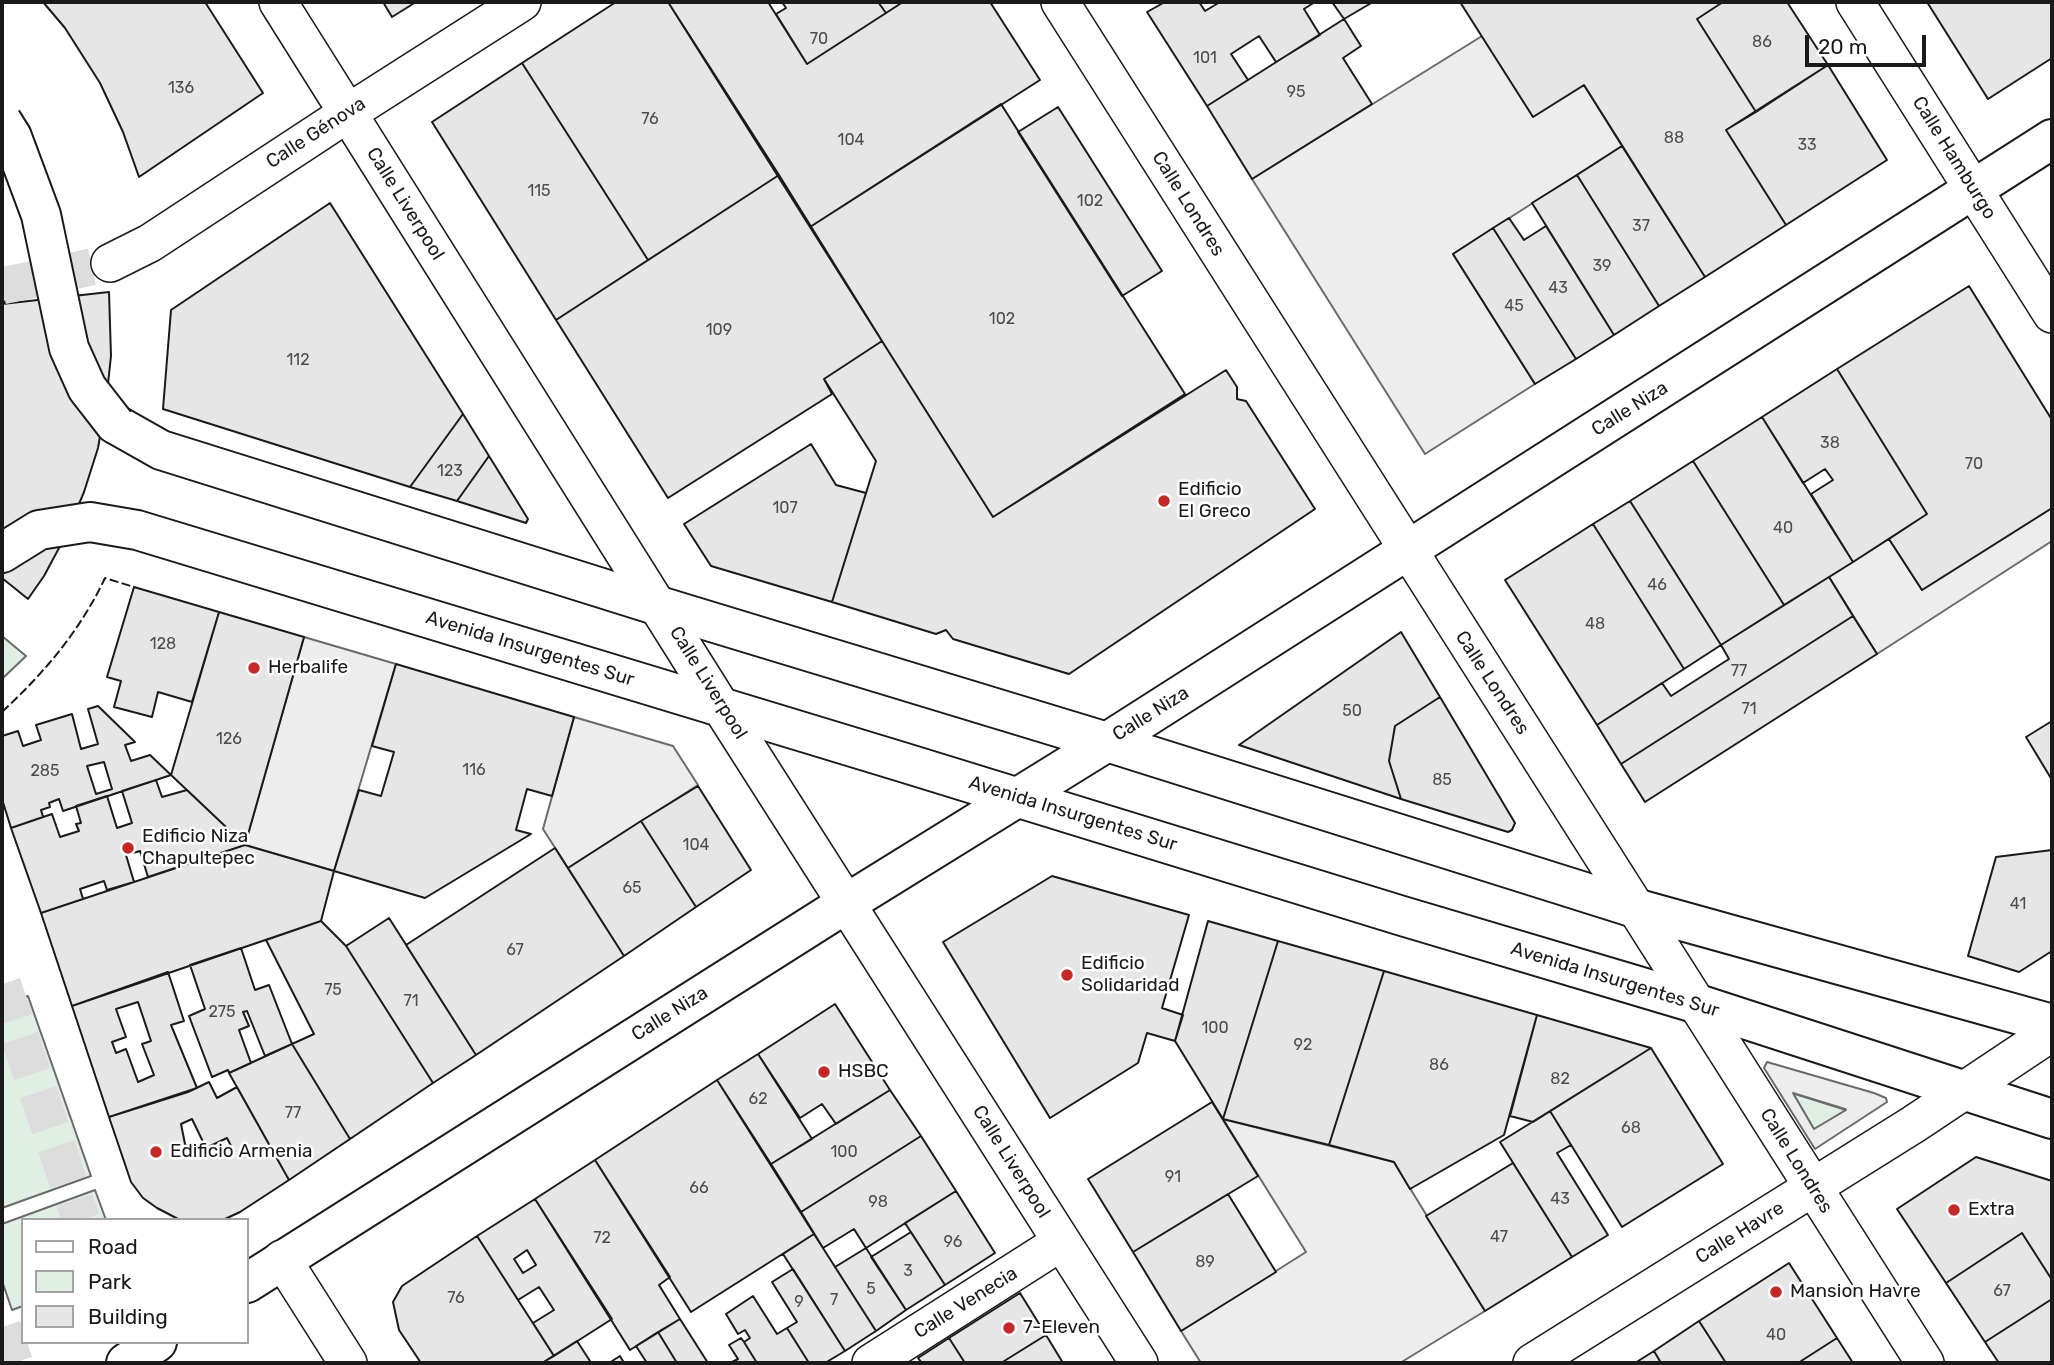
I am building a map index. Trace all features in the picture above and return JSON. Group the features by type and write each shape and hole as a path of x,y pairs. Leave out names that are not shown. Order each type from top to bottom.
{"main road":[{"path":"2,121 12,137 41,215 69,348 87,388 115,424 160,450 1635,908 2052,1024"},
{"name":"Calle Niza","path":"248,1282 847,903 1107,742 2052,139"},
{"name":"Avenida Insurgentes Sur","path":"2,553 39,530 90,522 137,530 1695,1003 2052,1118"}],"street":[{"name":"Calle Liverpool","path":"278,2 721,707 1139,1363"},
{"name":"Calle Génova","path":"110,263 150,243 522,2"},
{"name":"Calle Londres","path":"1060,2 1925,1363"},
{"name":"Calle Hamburgo","path":"1856,2 2052,314"},
{"name":"Calle Havre","path":"1532,1363 1965,1091 2052,1032"},
{"name":"Calle Venecia","path":"871,1363 1061,1242"},
{"path":"282,1259 348,1363"}],"green space":[{"path":"2,636 26,656 2,679"},
{"path":"28,996 91,1176 2,1208 2,1005"},
{"path":"1792,1093 1846,1110 1814,1130"},
{"path":"95,1190 105,1218 21,1218 21,1307 12,1310 2,1281 2,1224"}],"shaded area":[{"path":"1482,36 1534,116 1584,85 1622,146 1453,254 1535,384 1425,454 1252,179"},
{"path":"2052,508 2052,541 1877,654 1829,577 1889,539 1922,590"},
{"path":"304,637 396,664 334,871 245,845"},
{"path":"574,717 673,746 698,785 568,868 543,829"},
{"path":"1767,1062 1874,1093 1886,1098 1887,1102 1815,1149 1764,1068","holes":["1793,1093 1845,1109 1814,1129"]},
{"path":"1223,1119 1394,1162 1485,1311 1400,1363 1201,1363 1181,1331 1306,1252"}],"building":[{"path":"43,2 205,2 263,93 139,177 123,132 100,83 65,28"},
{"path":"383,2 416,2 392,17"},
{"path":"616,2 668,2 779,175 648,260 522,63"},
{"path":"668,2 768,2 807,64 903,2 990,2 1040,80 810,227"},
{"path":"782,2 878,2 886,13 807,64 776,14 786,8"},
{"path":"878,2 903,2 886,13"},
{"path":"1165,2 1199,2 1205,11 1220,2 1315,2 1304,9 1320,35 1276,62 1259,36 1231,54 1248,80 1207,106 1147,12"},
{"path":"1332,2 1373,2 1344,19"},
{"path":"1460,2 1723,2 1697,19 1756,112 1726,130 1786,225 1705,277 1584,85 1533,117"},
{"path":"1723,2 1787,2 1828,65 1756,112 1697,19"},
{"path":"1927,2 2052,2 2052,58 1988,99"},
{"path":"1344,19 1361,46 1343,58 1372,104 1252,179 1207,106"},
{"path":"522,63 648,260 556,320 432,122"},
{"path":"1828,65 1887,160 1786,225 1726,130"},
{"path":"1001,104 1185,394 993,517 810,227"},
{"path":"1058,107 1162,271 1122,296 1018,132"},
{"path":"1622,146 1705,277 1659,306 1577,175"},
{"path":"779,175 882,341 824,379 832,394 668,498 556,320"},
{"path":"1577,175 1659,306 1614,335 1532,203"},
{"path":"330,203 463,414 410,487 163,409 171,310"},
{"path":"1509,218 1524,240 1546,226 1614,335 1576,359 1493,228"},
{"path":"1493,228 1576,359 1535,384 1453,254"},
{"path":"2,263 9,301 2,302"},
{"path":"1969,286 2052,420 2052,508 1922,590 1889,539 1927,514 1837,369"},
{"path":"109,292 111,356 98,448 66,535 28,599 2,578 2,304"},
{"name":"Edificio El Greco","path":"882,341 993,517 1226,370 1237,387 1237,399 1246,401 1315,509 1069,674 953,639 946,630 936,634 832,602 876,461 824,379"},
{"path":"1837,369 1927,514 1853,562 1811,494 1833,480 1825,469 1803,483 1762,417"},
{"path":"463,414 489,456 457,501 410,487"},
{"path":"1762,417 1853,562 1784,605 1693,461"},
{"path":"811,444 836,485 866,493 832,602 711,566 684,524"},
{"path":"489,456 528,519 526,523 457,501"},
{"path":"1693,461 1784,605 1721,645 1630,501"},
{"path":"1630,501 1721,645 1684,669 1593,524"},
{"path":"1593,524 1684,669 1597,725 1505,580"},
{"path":"1829,577 1853,616 1621,764 1597,725 1662,683 1671,696 1729,659 1721,645"},
{"path":"134,587 219,612 192,702 158,692 152,717 114,707 121,681 107,677"},
{"path":"219,612 304,637 245,845 171,775"},
{"path":"1853,616 1877,654 1645,802 1621,764"},
{"path":"1401,632 1440,697 1395,726 1389,761 1401,799 1239,745"},
{"path":"396,664 574,717 552,796 527,789 516,830 531,834 425,898 334,871 359,790 381,796 394,752 372,746"},
{"path":"1440,697 1515,823 1512,830 1508,832 1401,799 1389,761 1395,726"},
{"path":"98,706 135,742 125,745 131,761 150,755 171,775 63,811 59,799 49,803 50,807 41,810 43,817 11,828 2,799 2,736 18,731 23,746 41,740 36,725 72,714 81,749 98,744 88,709","holes":["104,762 112,789 96,794 87,766"]},
{"path":"2052,721 2052,780 2026,737"},
{"name":"Edificio Niza Chapultepec","path":"156,780 162,797 187,790 245,845 148,877 140,851 126,855 134,882 107,890 104,881 80,889 83,899 41,913 11,828 52,814 60,837 79,831 76,824 81,823 76,806 107,796 117,828 132,823 122,791"},
{"path":"698,786 751,870 696,907 641,821"},
{"path":"641,821 696,907 624,956 568,868"},
{"path":"245,845 334,871 321,921 72,1006 41,913"},
{"path":"555,848 624,956 476,1055 406,945"},
{"path":"2052,850 2052,951 2019,972 1968,956 1996,857"},
{"name":"Edificio Solidaridad","path":"1052,876 1189,915 1162,1008 1183,1015 1175,1041 1147,1033 1138,1063 1050,1118 943,942"},
{"path":"389,918 476,1055 433,1083 346,946"},
{"path":"321,921 346,946 433,1083 350,1139 292,1044 314,1034 266,940"},
{"path":"1208,921 1278,941 1223,1119 1175,1041"},
{"path":"1278,941 1384,971 1329,1145 1223,1119"},
{"path":"241,948 255,990 269,985 292,1044 265,1056 247,1011 243,1012 249,1026 239,1030 251,1063 212,1077 189,1016 205,1009 190,965"},
{"path":"1384,971 1537,1015 1504,1135 1410,1189 1394,1162 1329,1145"},
{"path":"168,972 184,1021 171,1025 197,1088 109,1117 72,1006","holes":["138,1002 151,1041 142,1044 154,1075 138,1082 126,1049 116,1053 112,1042 126,1037 116,1009"]},
{"name":"HSBC","path":"835,1004 890,1090 836,1124 822,1104 800,1118 758,1054"},
{"path":"1537,1015 1651,1048 1533,1122 1510,1116"},
{"path":"292,1044 350,1139 289,1180 229,1073"},
{"path":"1651,1048 1723,1164 1622,1227 1550,1111"},
{"path":"758,1054 812,1139 771,1164 717,1080"},
{"path":"717,1080 814,1234 691,1312 595,1160"},
{"name":"Edificio Armenia","path":"209,1082 217,1098 237,1087 289,1180 227,1218 176,1218 143,1198 131,1182 109,1117 188,1092","holes":["192,1119 206,1148 227,1138 232,1148 216,1156 195,1156 185,1144 181,1124"]},
{"path":"890,1090 921,1136 801,1212 771,1164"},
{"path":"1212,1102 1258,1176 1133,1252 1088,1179"},
{"path":"1550,1111 1571,1145 1557,1153 1608,1235 1572,1257 1500,1142"},
{"path":"921,1136 956,1191 866,1248 854,1229 823,1248 801,1212"},
{"path":"1976,1157 2052,1181 2052,1280 2022,1233 1946,1283 1897,1209"},
{"path":"595,1160 670,1277 659,1285 680,1319 630,1350 535,1199"},
{"path":"1513,1163 1572,1257 1485,1311 1426,1216"},
{"path":"956,1191 995,1253 945,1285 905,1223"},
{"path":"1228,1194 1276,1272 1181,1331 1133,1252"},
{"path":"535,1199 612,1319 554,1356 533,1323 554,1310 539,1287 518,1300 477,1236","holes":["527,1250 536,1265 523,1273 514,1259"]},
{"path":"911,1232 945,1285 906,1310 871,1257"},
{"path":"2022,1233 2052,1280 2052,1299 1985,1342 1946,1283"},
{"path":"814,1234 876,1331 845,1351 783,1254"},
{"path":"477,1236 554,1356 542,1363 421,1363 399,1330 393,1302 402,1286"},
{"path":"866,1248 906,1310 876,1331 835,1267"},
{"name":"Mansion Havre","path":"1789,1263 1837,1338 1798,1363 1726,1363 1699,1321"},
{"path":"793,1269 845,1351 825,1363 809,1363 787,1328 797,1322 772,1282"},
{"path":"1020,1293 1046,1335 1001,1363 965,1363 949,1338"},
{"path":"753,1296 777,1334 787,1328 809,1363 757,1363 744,1342 750,1338 745,1330 738,1334 726,1314"},
{"path":"2052,1299 2052,1363 1999,1363 1985,1342"},
{"path":"680,1319 708,1363 677,1363 658,1332"},
{"path":"1699,1321 1726,1363 1661,1363 1654,1351"},
{"path":"658,1332 677,1363 647,1363 636,1346"},
{"path":"1046,1335 1063,1363 1001,1363"},
{"path":"741,1338 757,1363 730,1363 738,1359 729,1345"},
{"path":"949,1338 965,1363 922,1363 918,1358"},
{"path":"1837,1338 1853,1363 1798,1363"},
{"path":"577,1341 590,1361 542,1363"},
{"path":"1654,1351 1661,1363 1635,1363"},
{"path":"620,1356 624,1363 609,1363"}],"tunnel":[{"path":"2,286 110,263"},
{"path":"2,984 80,1218"},
{"path":"2,1327 14,1363"}],"fence":[{"path":"2,712 60,650 84,616 105,578 134,587"}],"place":[{"name":"Edificio El Greco","path":"1164,501"},
{"name":"Herbalife","path":"254,668"},
{"name":"Edificio Niza Chapultepec","path":"128,848"},
{"name":"Edificio Solidaridad","path":"1067,975"},
{"name":"HSBC","path":"824,1072"},
{"name":"Edificio Armenia","path":"156,1152"},
{"name":"Extra","path":"1954,1210"},
{"name":"Mansion Havre","path":"1776,1292"},
{"name":"7-Eleven","path":"1009,1328"}]}
